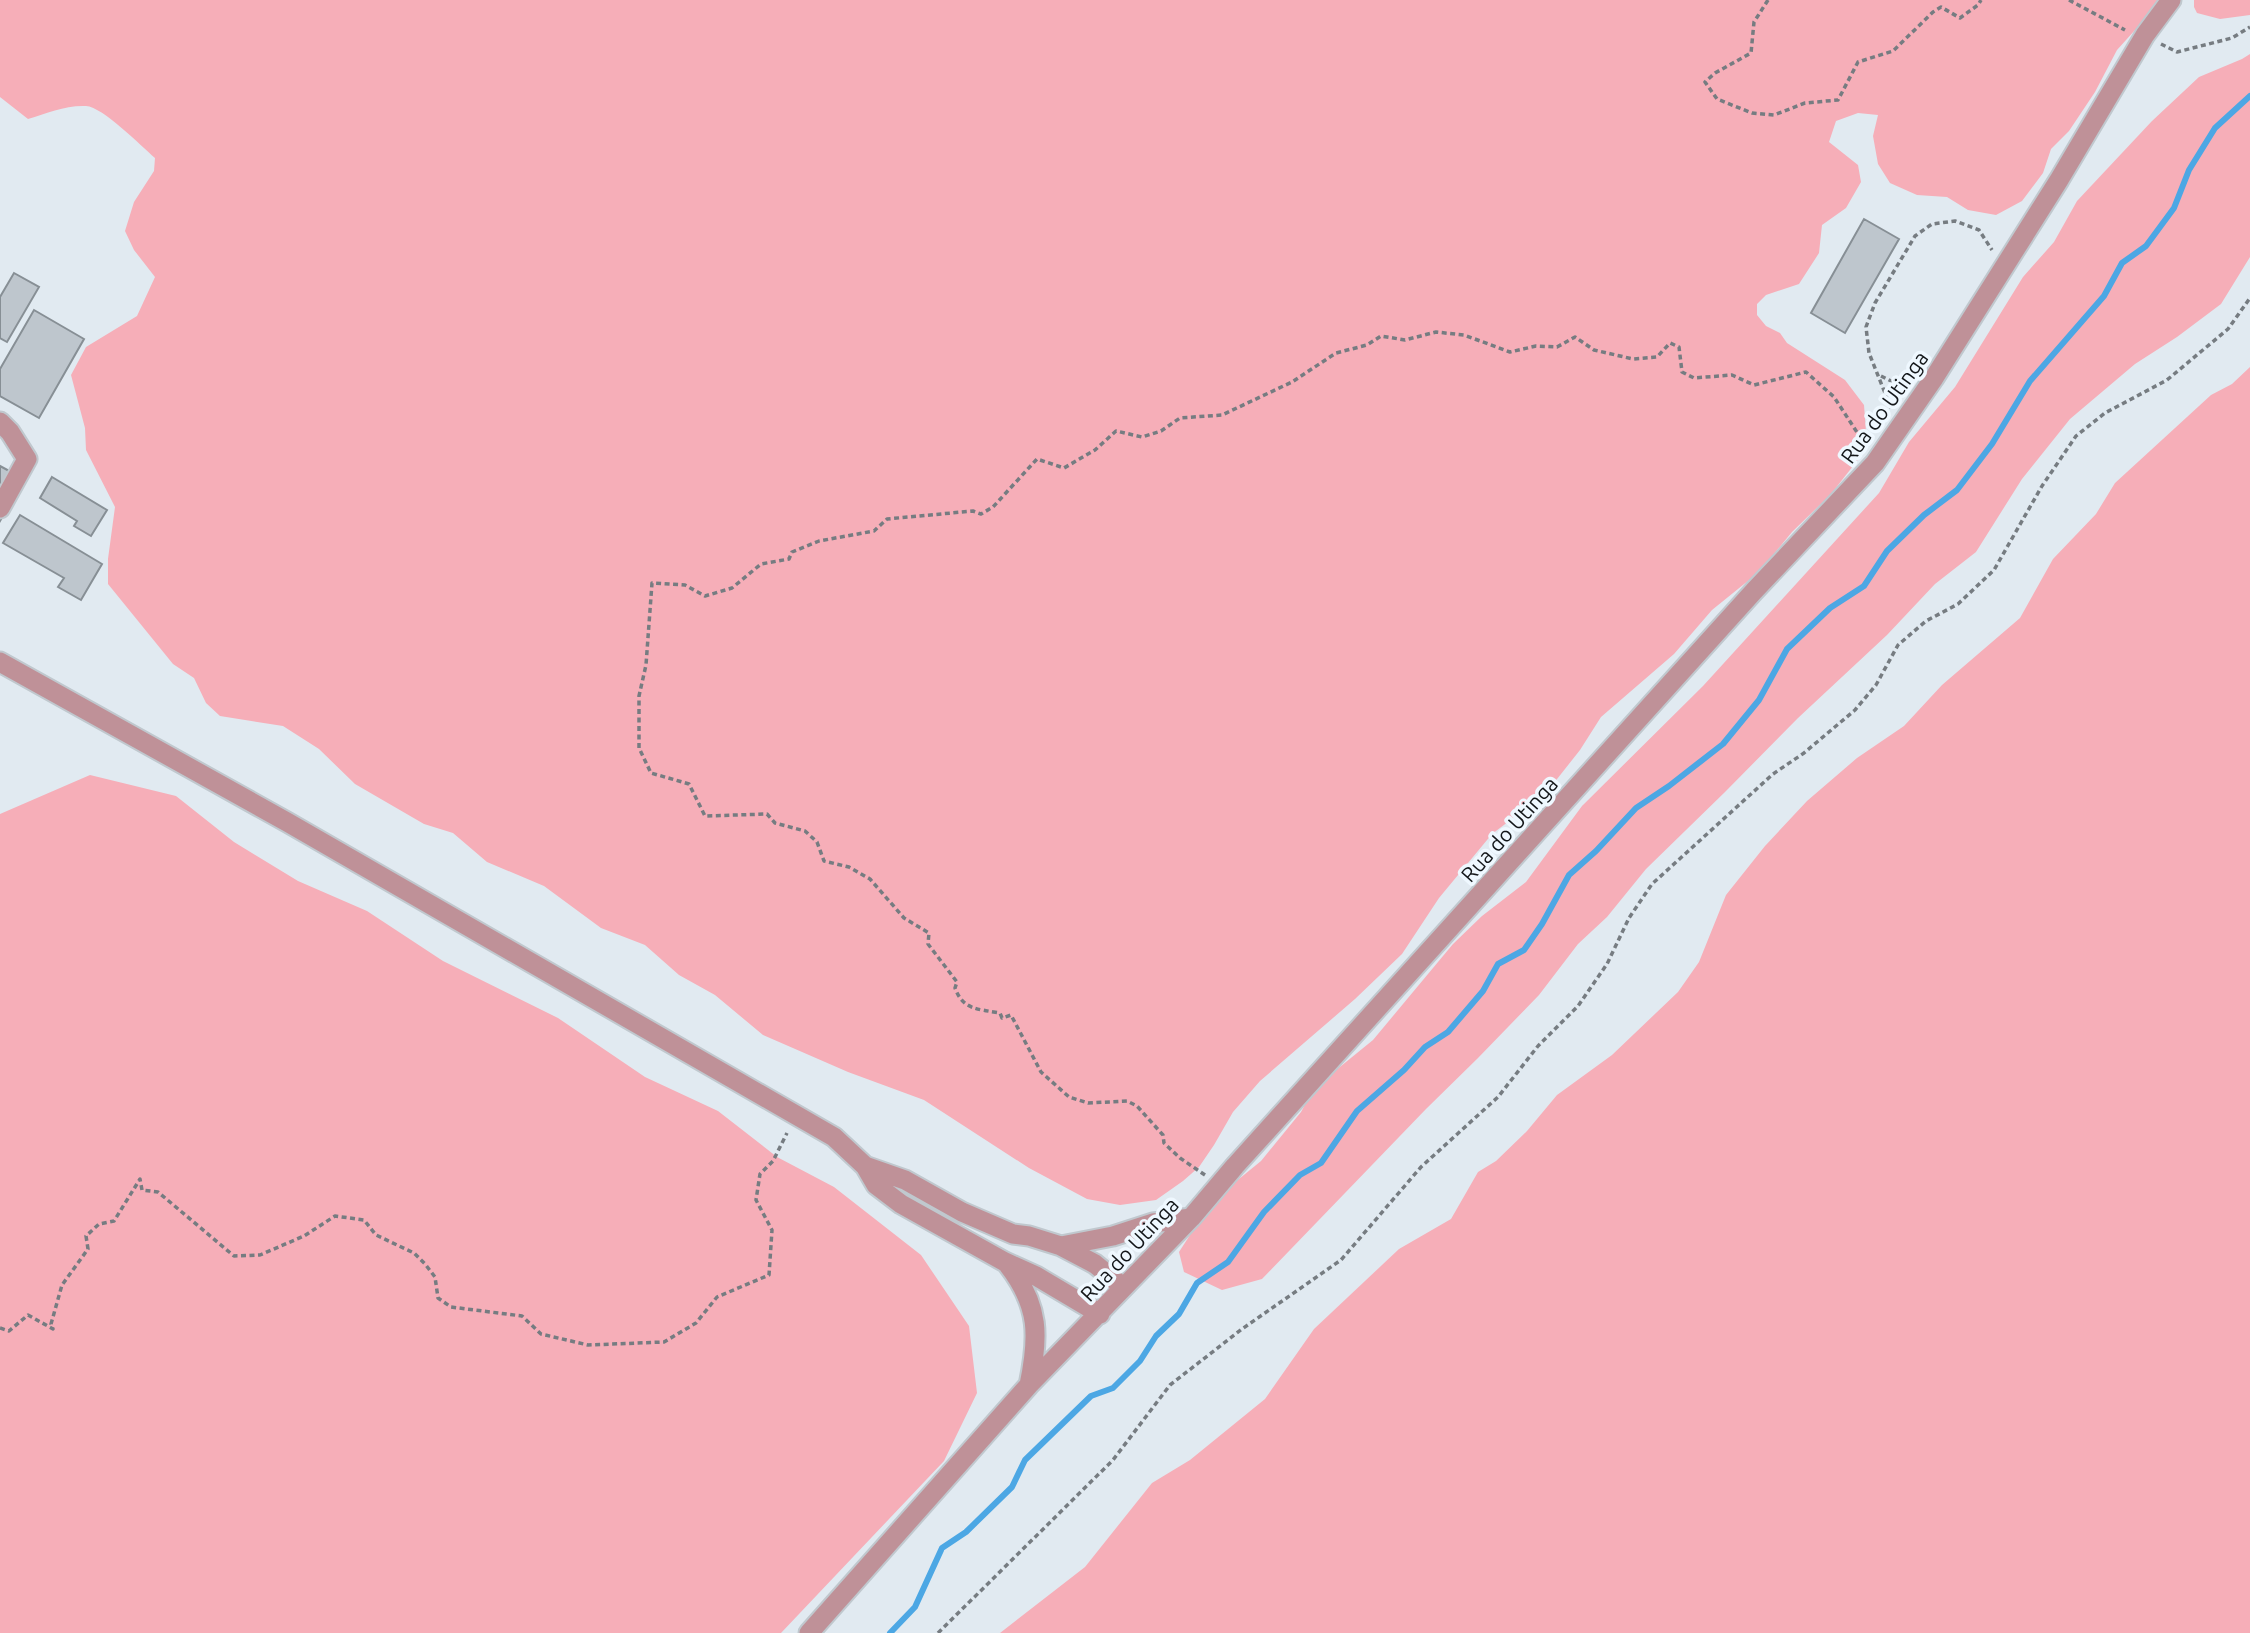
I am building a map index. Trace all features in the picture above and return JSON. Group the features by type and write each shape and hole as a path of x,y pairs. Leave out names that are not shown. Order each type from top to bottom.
{"street":[{"name":"Rua do Utinga","path":"809,1633 1028,1385 1191,1218 1745,601 1875,463 1934,379 2005,268 2145,35 2171,0"},
{"path":"0,422 10,432 27,459 0,508"},
{"path":"0,662 275,815 834,1138 865,1166 876,1185 901,1204 1005,1262 1036,1276 1100,1314"},
{"path":"865,1166 905,1180 962,1212 1013,1234 1061,1246 1095,1264 1123,1287"},
{"path":"1061,1246 1113,1236 1153,1223 1191,1218"},
{"path":"1005,1262 1021,1282 1031,1304 1036,1329 1036,1352 1028,1385"}],"path":[{"path":"1768,0 1754,22 1751,53 1715,72 1705,82 1717,99 1752,113 1774,115 1805,103 1838,100 1858,62 1893,51 1941,7 1960,18 1981,0"},
{"path":"2069,0 2118,28 2145,35 2178,52 2232,38 2250,27"},
{"path":"1893,437 1894,417 1869,353 1866,327 1875,303 1915,236 1932,224 1955,221 1979,230 2005,268"},
{"path":"938,1633 1113,1460 1170,1385 1242,1329 1341,1260 1421,1167 1498,1097 1538,1046 1578,1006 1607,964 1629,918 1652,884 1773,774 1804,753 1855,710 1876,685 1898,645 1926,621 1958,604 1994,570 2042,486 2076,436 2105,413 2167,380 2228,329 2250,298"},
{"path":"1219,1184 1180,1158 1164,1143 1163,1135 1137,1106 1127,1101 1088,1103 1069,1097 1041,1072 1011,1015 1002,1018 1000,1013 968,1006 959,999 955,988 957,982 928,944 929,933 904,918 870,879 849,867 824,861 817,842 805,831 775,823 767,814 705,816 689,784 651,773 639,748 639,696 646,665 652,583 685,584 705,596 732,588 761,564 789,559 792,552 819,541 874,531 887,519 973,511 981,514 993,507 1037,459 1064,468 1095,450 1116,431 1142,437 1161,431 1180,418 1222,415 1292,382 1336,353 1367,345 1381,336 1405,340 1436,332 1464,335 1510,352 1536,346 1557,347 1575,337 1594,350 1633,359 1657,357 1670,343 1679,346 1682,372 1694,378 1732,375 1754,385 1806,372 1834,397 1875,463"},
{"path":"0,1328 9,1331 27,1315 53,1329 51,1324 62,1285 88,1249 86,1236 99,1224 114,1221 140,1179 142,1190 158,1192 234,1256 260,1255 304,1236 335,1216 364,1220 376,1235 414,1253 435,1277 438,1298 452,1307 522,1316 541,1334 588,1346 664,1342 696,1323 718,1297 769,1275 772,1230 756,1200 760,1174 773,1161 796,1117"}],"shaded area":[{"path":"0,0 2162,0 2117,50 2095,92 2069,131 2051,149 2043,173 2022,201 1996,215 1968,210 1947,197 1917,195 1890,183 1878,164 1873,136 1878,115 1858,113 1836,121 1829,142 1858,165 1861,182 1846,208 1822,225 1819,253 1799,284 1766,295 1757,304 1757,315 1766,326 1780,333 1787,343 1845,380 1864,405 1866,432 1857,461 1831,494 1792,532 1759,572 1712,610 1674,654 1601,717 1580,750 1546,793 1492,834 1439,898 1402,954 1355,999 1260,1081 1233,1112 1199,1167 1156,1200 1120,1205 1087,1199 1029,1168 924,1100 848,1072 763,1035 715,995 679,975 645,945 601,928 544,886 487,862 453,833 424,824 355,784 319,749 283,726 220,716 206,703 194,678 173,664 108,584 108,559 115,507 86,450 85,428 71,375 86,347 137,316 155,277 134,250 125,231 134,202 154,171 155,158 112,120 93,108 71,107 28,119 0,97"},
{"path":"2194,0 2250,0 2250,15 2220,19 2197,13"},
{"path":"2250,54 2250,257 2221,304 2135,364 2070,419 2022,479 1976,552 1935,584 1887,635 1798,718 1646,869 1607,917 1578,944 1539,995 1262,1279 1222,1290 1184,1272 1179,1252 1212,1201 1261,1161 1301,1112 1314,1088 1373,1040 1453,944 1482,916 1526,882 1582,806 1703,686 1879,493 1909,442 1955,387 2023,277 2054,242 2077,201 2152,121 2199,77"},
{"path":"2250,367 2250,1633 1000,1633 1085,1567 1152,1483 1190,1460 1265,1399 1314,1329 1399,1249 1451,1219 1478,1172 1496,1161 1527,1131 1557,1095 1612,1055 1678,992 1699,962 1726,895 1765,846 1807,801 1857,758 1904,726 1942,685 2020,618 2053,559 2096,514 2115,483 2211,395 2232,384"},
{"path":"90,775 176,796 234,842 298,881 367,911 443,961 558,1018 645,1077 718,1111 777,1157 834,1187 921,1255 969,1326 977,1393 944,1461 781,1633 0,1633 0,814"}],"building":[{"path":"1864,219 1899,239 1845,333 1811,313"},
{"path":"14,273 39,287 7,342 0,338 0,297"},
{"path":"34,310 84,339 39,418 0,396 0,369"},
{"path":"0,466 24,479 0,521"},
{"path":"52,477 107,510 91,536 74,526 77,521 40,498"},
{"path":"20,515 102,564 81,600 58,587 64,578 3,543"}],"waterway":[{"path":"890,1633 915,1607 942,1548 966,1532 1012,1487 1025,1460 1091,1396 1113,1388 1140,1361 1156,1336 1179,1314 1197,1283 1228,1262 1264,1212 1300,1175 1321,1163 1357,1111 1404,1070 1425,1047 1448,1032 1483,991 1498,964 1524,950 1569,875 1596,851 1636,808 1723,744 1759,700 1787,649 1830,608 1864,586 1887,551 1924,515 1957,490 1992,444 2030,381 2104,296 2122,263 2146,246 2174,208 2189,170 2215,128 2250,96"}]}
